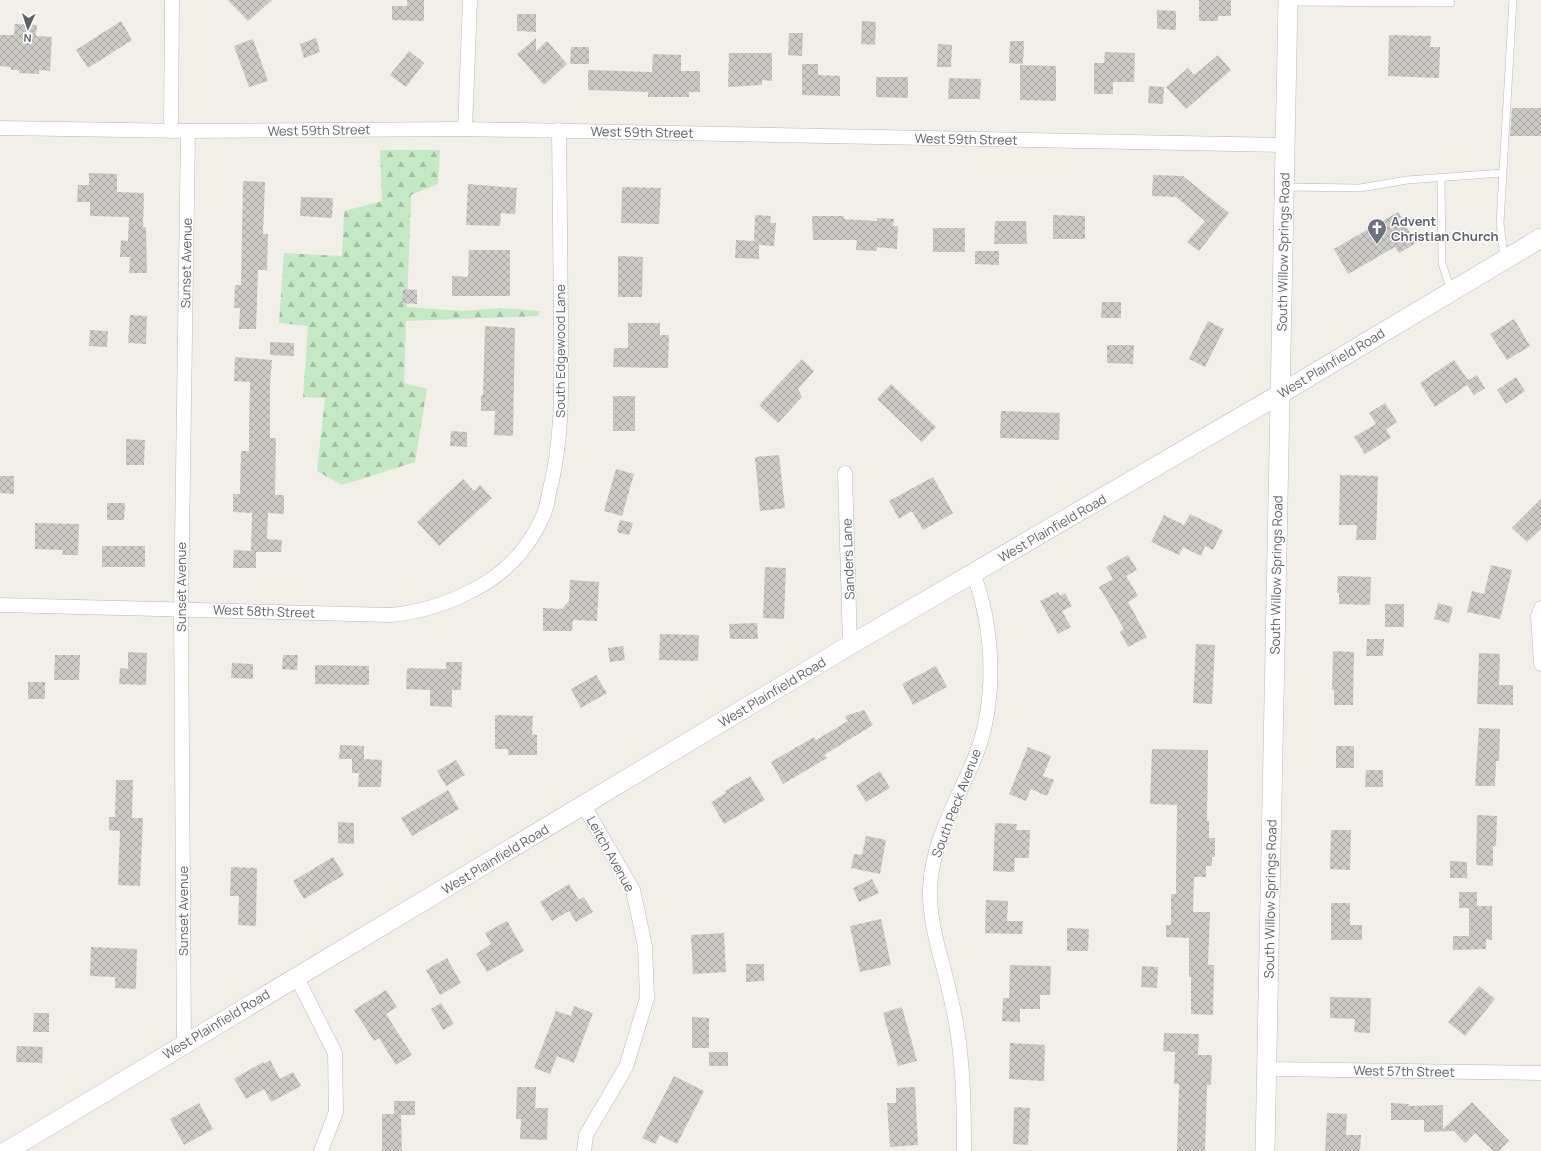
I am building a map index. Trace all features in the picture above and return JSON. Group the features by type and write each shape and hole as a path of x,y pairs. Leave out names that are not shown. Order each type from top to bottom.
{"main road":[{"name":"South Willow Springs Road","path":"1265,1151 1288,1"},
{"name":"West Plainfield Road","path":"7,1151 296,976 584,806 850,645 1280,394 1541,238"}],"street":[{"path":"171,130 172,0"},
{"path":"465,129 470,0"},
{"name":"West 59th Street","path":"0,128 188,131 465,129 559,130 1285,145"},
{"name":"South Edgewood Lane","path":"514,561 531,539 544,515 553,479 558,442 561,387 559,130"},
{"name":"Sunset Avenue","path":"184,1044 181,609 188,131"},
{"name":"Sanders Lane","path":"845,473 850,645"},
{"name":"West 58th Street","path":"0,605 391,615 413,613 437,607 485,585 514,561"},
{"name":"South Peck Avenue","path":"964,1151 964,1095 962,1065 950,994 930,918 930,887 933,862 939,838 975,758 988,715 991,676 986,620 974,573"},
{"path":"1541,608 1538,616 1541,664"},
{"name":"Leitch Avenue","path":"584,806 633,890 645,946 647,998 626,1067 586,1135 584,1151"},
{"path":"296,976 335,1053 336,1112 321,1151"},
{"name":"West 57th Street","path":"1266,1069 1541,1073"}],"lane":[{"path":"1504,260 1500,223 1513,0"},
{"path":"1288,1 1451,3"},
{"path":"1284,186 1360,188 1407,180 1502,173"},
{"path":"1441,178 1442,263 1451,292"}],"green space":[{"path":"380,150 440,150 438,184 411,195 407,307 463,311 501,308 540,311 538,316 406,321 404,383 427,389 415,462 342,485 317,471 325,398 303,397 308,326 279,323 284,253 342,256 344,211 382,201"}],"building":[{"path":"228,0 272,0 248,21"},
{"path":"407,0 424,0 424,21 392,20 392,6 407,6"},
{"path":"1199,0 1231,0 1231,16 1218,16 1218,21 1199,21"},
{"path":"1157,10 1176,11 1176,30 1157,29"},
{"path":"517,14 536,14 536,32 517,31"},
{"path":"121,21 132,40 88,68 76,50"},
{"path":"862,21 876,22 875,45 861,44"},
{"path":"15,24 37,25 36,36 52,37 50,71 39,70 39,74 19,73 19,70 11,70 11,67 0,66 0,35 14,35"},
{"path":"789,33 803,33 802,56 788,55"},
{"path":"1389,35 1431,36 1430,47 1440,47 1439,78 1388,76"},
{"path":"316,38 320,52 304,58 300,44"},
{"path":"536,38 536,51 547,41 567,64 544,85 517,54"},
{"path":"253,39 268,81 249,87 234,46"},
{"path":"1010,41 1024,41 1023,64 1009,63"},
{"path":"938,44 952,45 951,67 937,67"},
{"path":"571,47 589,47 589,64 570,64"},
{"path":"409,51 424,63 406,87 390,75"},
{"path":"1105,52 1135,53 1134,82 1113,82 1113,94 1094,94 1094,63 1104,63"},
{"path":"729,53 772,53 772,81 762,80 762,85 728,87"},
{"path":"653,54 681,55 681,71 700,71 700,92 689,92 689,97 648,97 648,92 588,90 588,70 652,72"},
{"path":"1218,55 1231,70 1186,109 1166,87 1188,68 1194,75"},
{"path":"802,64 818,64 818,75 840,76 840,96 802,95"},
{"path":"1020,65 1056,66 1056,101 1020,100"},
{"path":"876,77 908,77 908,98 876,97"},
{"path":"949,78 981,79 980,99 948,99"},
{"path":"1149,86 1164,87 1163,104 1148,103"},
{"path":"1512,108 1541,108 1541,136 1510,136"},
{"path":"89,173 117,174 117,192 144,193 143,227 146,227 147,273 129,273 130,257 120,257 121,240 128,241 129,217 90,216 90,202 77,202 78,185 89,185"},
{"path":"1153,175 1183,176 1229,213 1199,251 1187,242 1205,221 1176,197 1152,196"},
{"path":"243,181 265,182 263,234 268,234 267,270 258,270 256,329 239,329 240,308 234,308 235,285 241,285"},
{"path":"468,184 517,188 515,214 501,213 500,226 466,225"},
{"path":"622,187 661,188 659,224 621,223"},
{"path":"301,197 333,198 332,218 300,216"},
{"name":"Advent Christian Church","path":"1398,212 1416,243 1399,253 1395,247 1348,274 1334,249"},
{"path":"755,215 771,216 770,223 776,223 774,246 759,245 759,259 735,258 736,240 754,241"},
{"path":"1053,215 1085,216 1085,239 1053,239"},
{"path":"812,216 844,216 844,219 877,221 877,218 894,219 893,226 898,226 897,249 877,247 877,251 856,250 857,240 813,240"},
{"path":"995,221 1026,221 1027,244 994,244"},
{"path":"933,228 965,228 965,252 933,252"},
{"path":"469,250 510,250 510,296 452,296 452,276 468,277"},
{"path":"975,251 999,251 999,265 975,264"},
{"path":"618,256 643,257 642,297 618,297"},
{"path":"403,289 417,290 417,304 402,303"},
{"path":"1102,302 1121,302 1121,318 1101,318"},
{"path":"130,315 147,316 146,344 128,343"},
{"path":"1514,319 1530,346 1507,360 1490,334"},
{"path":"1208,321 1224,329 1205,367 1189,359"},
{"path":"628,323 660,323 660,335 669,335 668,368 613,367 614,348 628,348"},
{"path":"485,326 515,328 513,436 494,435 495,411 481,411 481,395 483,395"},
{"path":"90,330 108,331 107,347 89,346"},
{"path":"270,342 294,343 294,356 270,355"},
{"path":"1107,345 1134,345 1133,364 1107,363"},
{"path":"235,357 272,360 270,383 270,438 276,438 275,495 284,495 284,514 268,513 267,539 282,540 281,552 256,552 256,568 233,568 234,550 251,551 252,513 233,512 233,494 240,494 241,451 249,451 250,382 234,381"},
{"path":"802,359 814,371 798,389 802,397 778,423 759,405"},
{"path":"1454,360 1468,380 1477,375 1485,388 1474,395 1467,385 1435,407 1420,383"},
{"path":"1516,377 1525,391 1506,404 1497,390"},
{"path":"891,384 936,427 922,442 877,399"},
{"path":"613,396 635,396 635,431 613,431"},
{"path":"1385,403 1397,422 1386,429 1391,438 1365,454 1354,437 1376,424 1369,413"},
{"path":"1001,411 1060,413 1059,440 1000,438"},
{"path":"451,431 467,432 467,447 450,446"},
{"path":"126,439 145,440 144,465 126,465"},
{"path":"779,455 785,508 760,511 755,457"},
{"path":"616,469 634,474 622,516 604,511"},
{"path":"1340,475 1378,476 1376,540 1356,540 1357,525 1339,525"},
{"path":"0,476 14,476 14,494 0,493"},
{"path":"933,477 953,513 923,530 912,511 899,519 889,501"},
{"path":"463,479 474,491 480,485 492,498 439,546 417,522"},
{"path":"1541,499 1541,529 1527,542 1512,528"},
{"path":"107,503 125,503 124,520 107,520"},
{"path":"1190,514 1223,530 1213,550 1205,546 1201,556 1183,547 1179,555 1151,542 1164,515 1184,525"},
{"path":"620,520 633,523 629,535 617,532"},
{"path":"35,523 79,524 78,555 62,555 63,550 35,549"},
{"path":"102,546 145,546 145,567 102,567"},
{"path":"1128,555 1137,570 1126,576 1138,596 1128,602 1147,637 1128,647 1120,632 1124,629 1099,587 1113,579 1106,567"},
{"path":"1491,565 1512,570 1500,619 1467,612 1472,591 1484,594"},
{"path":"765,567 786,568 784,619 763,618"},
{"path":"1338,576 1371,577 1370,605 1339,604 1339,593 1337,593"},
{"path":"570,580 599,582 597,621 573,620 572,631 543,631 543,608 562,609 569,601"},
{"path":"1058,592 1060,596 1065,593 1072,606 1062,611 1071,627 1058,634 1040,601"},
{"path":"1438,603 1453,607 1449,623 1434,619"},
{"path":"1385,604 1404,604 1404,627 1385,627"},
{"path":"757,623 758,639 730,639 729,624"},
{"path":"660,634 699,635 698,661 659,660"},
{"path":"1367,639 1384,639 1383,656 1366,656"},
{"path":"1196,644 1215,645 1212,704 1193,703"},
{"path":"623,646 625,660 610,662 608,648"},
{"path":"1333,651 1354,652 1353,705 1334,705 1334,690 1332,690"},
{"path":"128,652 147,653 146,685 119,684 120,668 128,669"},
{"path":"1479,653 1500,654 1499,685 1513,685 1513,705 1477,704"},
{"path":"55,655 80,655 79,680 54,680"},
{"path":"283,655 298,655 297,670 282,669"},
{"path":"446,662 462,662 461,690 452,690 452,707 430,706 430,690 406,689 407,668 446,669"},
{"path":"232,663 253,664 253,679 231,678"},
{"path":"315,665 369,666 369,685 315,684"},
{"path":"936,666 947,687 913,705 902,684"},
{"path":"596,675 607,693 581,708 571,689"},
{"path":"28,682 45,682 45,699 28,699"},
{"path":"864,710 873,725 824,755 827,758 783,784 771,762 814,737 816,740 848,721 845,716"},
{"path":"495,715 533,716 532,734 537,735 537,755 508,755 508,749 495,749"},
{"path":"1479,728 1500,729 1499,761 1496,761 1495,786 1475,786"},
{"path":"340,745 364,746 364,759 382,760 381,787 358,787 359,773 352,773 352,759 339,759"},
{"path":"1336,746 1354,746 1354,768 1336,768"},
{"path":"1028,747 1051,756 1043,776 1054,780 1047,796 1031,789 1026,801 1009,794"},
{"path":"1152,749 1208,750 1207,821 1209,821 1209,838 1215,838 1215,857 1212,857 1212,866 1206,866 1206,877 1194,877 1193,912 1210,912 1208,965 1214,965 1213,1015 1191,1014 1189,938 1166,937 1166,925 1171,925 1171,894 1176,894 1177,805 1150,804"},
{"path":"456,760 465,775 446,786 437,771"},
{"path":"1366,770 1383,770 1383,787 1365,787"},
{"path":"880,771 890,788 866,802 856,786"},
{"path":"750,776 765,800 724,824 711,802 726,793 725,791"},
{"path":"116,780 133,780 132,818 143,818 140,886 118,885 120,831 109,830 109,817 115,817"},
{"path":"448,790 459,809 412,836 401,818"},
{"path":"1477,815 1497,816 1496,846 1493,846 1493,866 1476,865"},
{"path":"338,822 354,823 354,844 338,843"},
{"path":"995,823 1017,824 1016,830 1030,830 1029,858 1015,858 1014,872 993,871"},
{"path":"1331,830 1351,830 1350,870 1330,869"},
{"path":"866,836 886,840 880,874 851,868 854,854 862,855"},
{"path":"333,857 344,875 304,899 293,881"},
{"path":"1450,861 1467,862 1467,878 1450,878"},
{"path":"231,867 257,868 256,926 238,925 239,896 230,896"},
{"path":"872,879 879,893 859,902 853,888"},
{"path":"569,884 579,900 584,897 593,912 576,922 569,911 552,921 540,902"},
{"path":"1459,892 1477,892 1477,906 1492,906 1492,940 1486,939 1486,949 1453,950 1453,936 1469,936 1469,908 1459,908"},
{"path":"986,900 1008,901 1007,921 1023,921 1022,934 985,933"},
{"path":"1331,903 1350,903 1350,925 1362,925 1362,940 1331,940"},
{"path":"881,919 891,965 860,972 850,926"},
{"path":"507,921 524,951 487,972 476,954 491,944 485,933"},
{"path":"1067,928 1089,929 1088,951 1067,951"},
{"path":"724,933 726,972 693,974 691,935"},
{"path":"91,947 137,949 136,989 115,988 115,977 90,976"},
{"path":"447,958 461,983 440,995 426,970"},
{"path":"746,964 764,964 764,981 746,982"},
{"path":"1010,965 1051,966 1050,995 1040,995 1040,1009 1020,1009 1020,1022 1002,1021 1003,998 1009,998"},
{"path":"1142,966 1158,967 1157,988 1141,987"},
{"path":"1479,986 1495,999 1465,1036 1448,1022"},
{"path":"386,990 397,1007 386,1014 412,1055 396,1065 379,1038 374,1041 354,1010"},
{"path":"1330,997 1371,998 1370,1033 1354,1032 1355,1019 1330,1018"},
{"path":"441,1003 454,1024 443,1030 431,1009"},
{"path":"574,1006 593,1013 574,1063 557,1056 550,1074 534,1068 556,1011 571,1016"},
{"path":"902,1007 917,1061 898,1066 883,1013"},
{"path":"34,1013 49,1013 49,1032 33,1032"},
{"path":"692,1017 709,1018 709,1048 692,1048"},
{"path":"1164,1033 1199,1034 1198,1055 1212,1055 1211,1085 1207,1085 1205,1151 1177,1151 1179,1084 1174,1084 1175,1052 1163,1051"},
{"path":"1010,1043 1045,1045 1044,1081 1009,1079"},
{"path":"17,1046 43,1047 42,1063 16,1062"},
{"path":"709,1052 728,1052 728,1066 709,1066"},
{"path":"270,1060 280,1079 293,1072 301,1086 271,1102 264,1089 246,1099 234,1079 263,1062 264,1064"},
{"path":"674,1076 704,1091 677,1144 660,1135 655,1144 642,1138"},
{"path":"517,1087 536,1087 535,1108 548,1108 547,1140 520,1139 521,1119 516,1119"},
{"path":"915,1087 918,1145 890,1147 887,1103 896,1103 896,1088"},
{"path":"394,1101 415,1101 415,1115 401,1115 402,1151 382,1151 382,1114 394,1114"},
{"path":"1472,1102 1509,1141 1499,1151 1493,1151 1475,1133 1465,1143 1454,1131 1424,1132 1424,1120 1391,1120 1391,1103 1409,1104 1408,1106 1443,1105 1443,1129"},
{"path":"199,1103 213,1129 184,1145 170,1119"},
{"path":"1014,1107 1030,1108 1028,1145 1013,1144"},
{"path":"1327,1113 1347,1114 1346,1135 1361,1135 1360,1151 1325,1151"}],"place":[{"name":"Advent Christian Church","path":"1377,245"}]}
